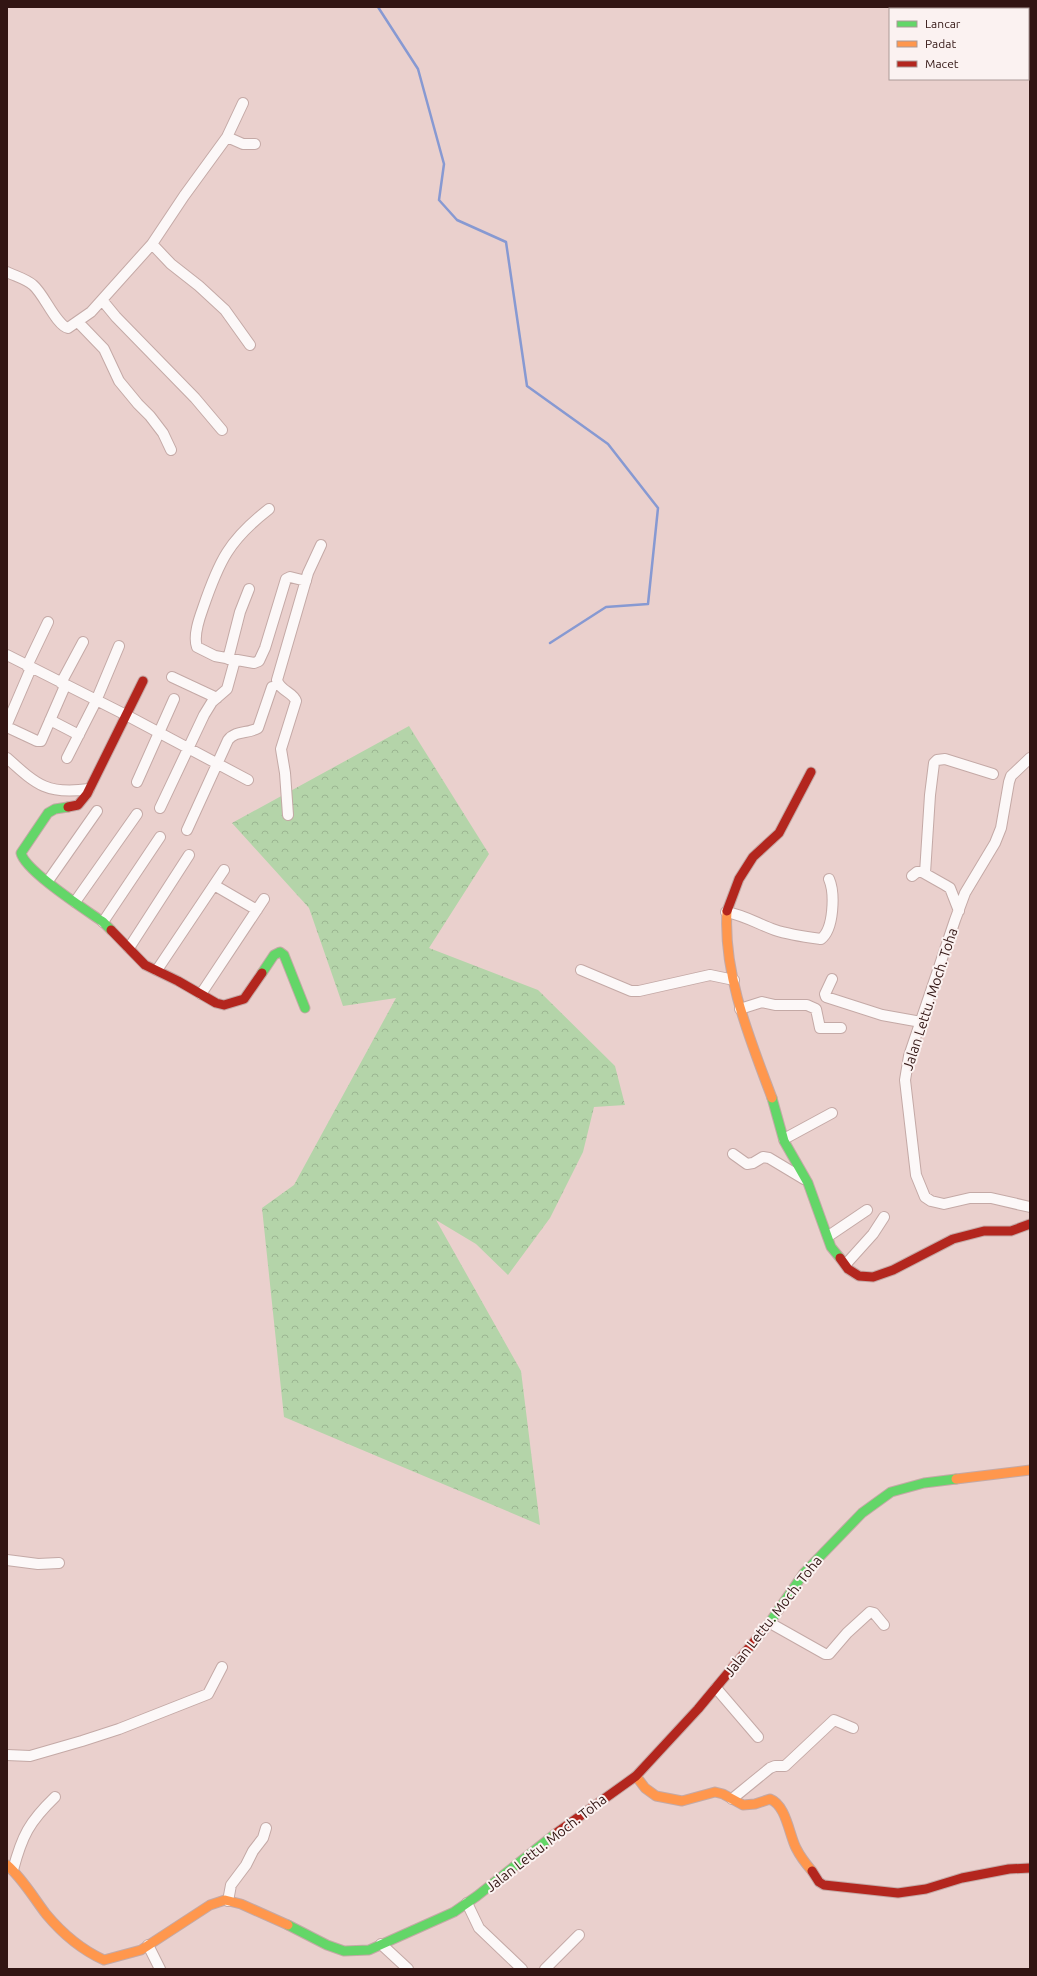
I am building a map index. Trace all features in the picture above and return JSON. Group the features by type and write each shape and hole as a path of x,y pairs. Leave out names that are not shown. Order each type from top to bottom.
{"street":[{"path":"7,272 31,283 44,297 59,322 65,327 68,328 78,322 102,300 152,244 184,196 227,137 244,103"},
{"path":"227,137 243,144 255,144"},
{"path":"152,244 171,264 199,286 225,310 250,345"},
{"path":"102,300 116,317 194,398 222,430"},
{"path":"78,322 104,349 119,381 150,416 171,450"},
{"path":"269,509 247,526 227,552 216,572 200,618 196,643 197,647 215,656 232,660 254,663 261,660 286,579 290,577 306,581"},
{"path":"288,815 285,773 281,749 296,701 294,697 280,687 277,680 306,581 321,545"},
{"path":"160,808 204,715 212,702 227,689 240,612 249,589"},
{"path":"48,622 7,725 39,742 50,720 63,684 83,642"},
{"path":"67,758 96,701 119,646"},
{"path":"7,655 159,732 187,749 248,780"},
{"path":"172,677 217,698"},
{"path":"143,681 88,792 78,805 55,809 48,813 21,853 23,861 103,922 145,965 216,1003 224,1005 244,999 274,955 280,952 284,955 305,1008"},
{"path":"187,830 231,736 258,728 272,687"},
{"path":"137,782 174,699"},
{"path":"50,720 79,735"},
{"path":"7,758 28,777 45,788 69,792 88,792"},
{"name":"Jalan Lettu. Moch. Toha","path":"1030,758 1011,776 1008,782 1001,828 965,893 909,1056 905,1080 913,1156 916,1175 922,1194 931,1201 944,1204 970,1198 991,1198 1030,1207"},
{"path":"925,873 930,788 934,763 936,760 945,759 993,774"},
{"path":"811,772 779,834 753,857 745,867 734,889 726,912 726,927 734,980 745,1007 774,1104 788,1137 793,1159 806,1180 831,1235 830,1247 860,1276 873,1277 893,1270 954,1239 984,1231 1011,1231 1030,1224"},
{"path":"48,881 98,811"},
{"path":"75,902 136,814"},
{"path":"103,922 160,838"},
{"path":"128,948 189,855"},
{"path":"156,970 224,870"},
{"path":"912,876 917,872 925,873 950,888 959,911"},
{"path":"726,912 750,918 774,930 793,935 821,939 828,930 833,908 832,885 829,879"},
{"path":"214,885 257,910"},
{"path":"201,994 264,899"},
{"path":"581,970 631,991 652,988 710,975 734,980"},
{"path":"832,980 825,994 826,997 882,1015 921,1022"},
{"path":"745,1007 762,1002 811,1006 816,1009 820,1028 841,1028"},
{"path":"788,1137 805,1126 832,1113"},
{"path":"734,1154 747,1164 753,1163 763,1157 768,1158 806,1180"},
{"path":"831,1235 867,1210"},
{"path":"847,1263 873,1234 884,1217"},
{"name":"Jalan Lettu. Moch. Toha","path":"228,1901 241,1904 299,1930 327,1945 344,1951 369,1950 454,1912 531,1851 607,1795 636,1776 716,1688 770,1623 804,1573 862,1513 891,1492 924,1483 1030,1470"},
{"path":"7,1560 38,1564 59,1563"},
{"path":"770,1623 825,1654 832,1650 847,1633 870,1612 874,1613 884,1625"},
{"path":"7,1755 20,1757 30,1756 82,1741 119,1729 208,1694 222,1667"},
{"path":"716,1688 758,1737"},
{"path":"732,1799 770,1768 775,1766 785,1766 834,1720 852,1728"},
{"path":"636,1776 645,1788 656,1796 682,1801 715,1792 748,1806 770,1799 775,1801 781,1810 793,1842 804,1861 818,1882 832,1887 898,1893 926,1889 962,1878 1010,1869 1030,1868"},
{"path":"55,1797 43,1808 26,1829 10,1868 47,1915 75,1942 95,1956 104,1960 114,1959 137,1951 210,1905 228,1901 231,1885 263,1838 266,1828"},
{"path":"467,1903 479,1928 522,1969"},
{"path":"544,1969 579,1935"},
{"path":"381,1944 408,1969"},
{"path":"148,1945 160,1969"}],"green space":[{"path":"409,726 489,854 429,948 538,990 615,1066 625,1105 594,1107 583,1152 550,1218 508,1275 476,1244 436,1220 521,1371 540,1525 284,1417 262,1208 294,1185 396,998 343,1006 309,908 232,823"}],"waterway":[{"path":"378,7 418,69 444,164 439,200 457,220 506,242 527,386 608,444 658,508 648,604 606,607 550,643"}],"traffic: fast":[{"path":"68,807 55,809 48,813 21,853 25,861 44,880 103,922 111,930"},
{"path":"262,973 274,955 280,952 284,955 305,1008"},
{"path":"772,1098 784,1141 808,1183 831,1247 840,1258"},
{"path":"768,1625 804,1573 862,1513 891,1492 924,1483 956,1479"},
{"path":"288,1925 327,1945 344,1951 369,1950 454,1912 477,1896 555,1834"}],"traffic: slow":[{"path":"727,911 729,959 734,983 747,1030 772,1098"},
{"path":"956,1479 1030,1470"},
{"path":"636,1776 645,1788 656,1796 682,1801 715,1792 723,1794 743,1805 755,1804 770,1799 780,1807 796,1848 812,1871"},
{"path":"7,1865 28,1888 46,1914 58,1927 80,1946 104,1960 141,1950 210,1905 225,1900 241,1904 288,1925"}],"traffic: jam":[{"path":"68,807 78,805 87,794 143,681"},
{"path":"727,911 739,879 753,857 779,833 811,772"},
{"path":"111,930 145,965 178,981 216,1003 224,1005 244,999 262,973"},
{"path":"840,1258 848,1269 859,1276 873,1277 893,1270 953,1239 984,1231 1011,1231 1030,1224"},
{"path":"555,1834 636,1776 698,1709 768,1625"},
{"path":"812,1871 819,1882 824,1885 898,1893 926,1889 962,1878 1009,1869 1030,1868"}]}
